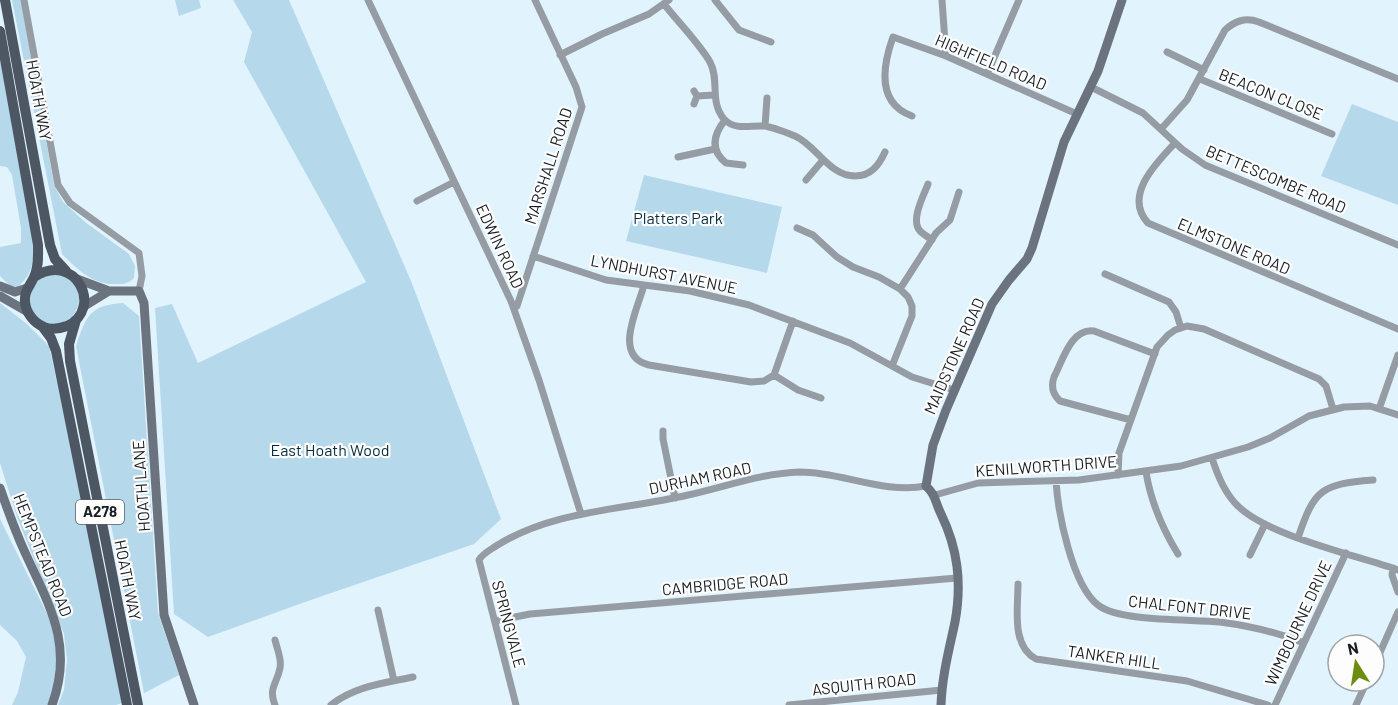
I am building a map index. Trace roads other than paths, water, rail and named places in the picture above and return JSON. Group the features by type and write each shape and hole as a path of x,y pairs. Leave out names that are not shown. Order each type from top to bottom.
{"main road":[{"name":"HOATH WAY","path":"5,0 50,245 55,259 66,271"},
{"name":"HOATH WAY","path":"0,31 37,237 38,257 34,277"},
{"path":"49,270 66,271 77,279 83,291 83,307 76,319 58,328 42,326 35,321 28,312 25,300 27,288 34,277 49,270"},
{"name":"HOATH WAY","path":"76,319 69,344 70,361 138,705"},
{"name":"HOATH WAY","path":"42,326 51,338 56,351 127,705"}],"street":[{"path":"24,0 58,185 70,203 139,253 142,276 139,291 109,291 77,279"},
{"name":"EDWIN ROAD","path":"368,0 514,309 581,514"},
{"name":"MARSHALL ROAD","path":"514,309 534,256 582,107 576,87 535,0"},
{"path":"715,0 739,30 771,42"},
{"path":"942,0 946,56"},
{"path":"987,74 1019,0"},
{"name":"MAIDSTONE ROAD","path":"926,486 933,446 954,390 992,304 1027,259 1032,248 1064,142 1091,87 1122,0"},
{"path":"560,55 649,14 666,2 710,63 715,80 716,104 725,120 739,127 765,126 801,139 841,173 855,176 872,171 886,157"},
{"path":"1161,128 1183,106 1200,79 1224,30 1232,23 1248,19 1398,79"},
{"name":"HIGHFIELD ROAD","path":"912,116 900,111 894,105 886,86 885,58 893,37 946,56 1077,114"},
{"path":"1167,52 1204,70"},
{"name":"BEACON CLOSE","path":"1200,79 1332,134"},
{"name":"BETTESCOMBE ROAD","path":"1091,87 1137,109 1161,128 1175,143 1205,165 1398,245"},
{"path":"694,104 695,94 714,95"},
{"path":"758,96 770,97 765,126"},
{"path":"725,120 715,138 715,149 726,163 743,165"},
{"name":"ELMSTONE ROAD","path":"1175,143 1152,169 1140,192 1138,207 1148,223 1398,329"},
{"path":"678,157 715,149"},
{"path":"806,183 823,160"},
{"path":"417,201 454,182"},
{"path":"928,184 917,224 919,230 932,240"},
{"path":"900,289 932,240 950,220 959,192"},
{"path":"797,228 813,235 831,253 845,262 900,289 911,301 912,316 892,366"},
{"name":"LYNDHURST AVENUE","path":"534,256 606,280 719,296 750,305 850,344 912,376 954,390"},
{"path":"1104,274 1169,302 1176,312 1181,328"},
{"path":"644,285 628,340 630,350 639,361 649,365 743,381 764,381 774,375 793,321"},
{"path":"0,286 15,292 27,288"},
{"path":"83,307 109,291"},
{"name":"HOATH LANE","path":"139,291 144,303 164,615 194,705"},
{"path":"0,296 28,312"},
{"path":"1119,475 1118,458 1155,354 1167,335 1181,328 1204,329 1319,379 1326,386 1333,409"},
{"path":"1131,420 1060,401 1054,395 1052,387 1054,377 1074,338 1084,331 1099,332 1155,354"},
{"path":"1379,409 1398,355"},
{"path":"774,375 798,390 821,398"},
{"name":"KENILWORTH DRIVE","path":"935,495 963,485 1056,481 1119,475 1146,472 1212,458 1262,442 1309,416 1333,409 1362,406 1398,415"},
{"path":"663,431 675,498"},
{"path":"1212,458 1222,483 1235,504 1265,524 1299,538 1396,569 1391,574 1398,592"},
{"path":"1146,472 1156,514 1178,554"},
{"name":"DURHAM ROAD","path":"487,552 523,532 581,514 675,498 746,481 793,473 818,474 899,488 926,486"},
{"path":"1299,538 1311,505 1320,493 1334,485 1373,480"},
{"name":"CHALFONT DRIVE","path":"1056,481 1059,511 1068,547 1084,590 1102,608 1128,615 1221,622 1252,627 1304,643"},
{"path":"926,486 935,495 937,506 953,541 957,578 955,618 944,667 941,705"},
{"name":"HEMPSTEAD ROAD","path":"0,488 14,528 56,624 60,645 60,668 52,705"},
{"path":"1250,555 1265,524"},
{"name":"SPRINGVALE","path":"487,552 479,560 516,705"},
{"name":"WIMBOURNE DRIVE","path":"1275,705 1346,552"},
{"name":"CAMBRIDGE ROAD","path":"495,621 530,614 957,578"},
{"name":"TANKER HILL","path":"1018,584 1020,641 1025,651 1036,659 1187,681 1268,705"},
{"path":"378,610 393,681"},
{"path":"1386,639 1398,612"},
{"path":"275,640 280,670 272,688 275,705"},
{"path":"331,705 347,694 413,676"},
{"name":"ASQUITH ROAD","path":"789,705 942,690"}],"park label":[{"name":"Platters Park","path":"678,218"},
{"name":"East Hoath Wood","path":"330,450"}]}
